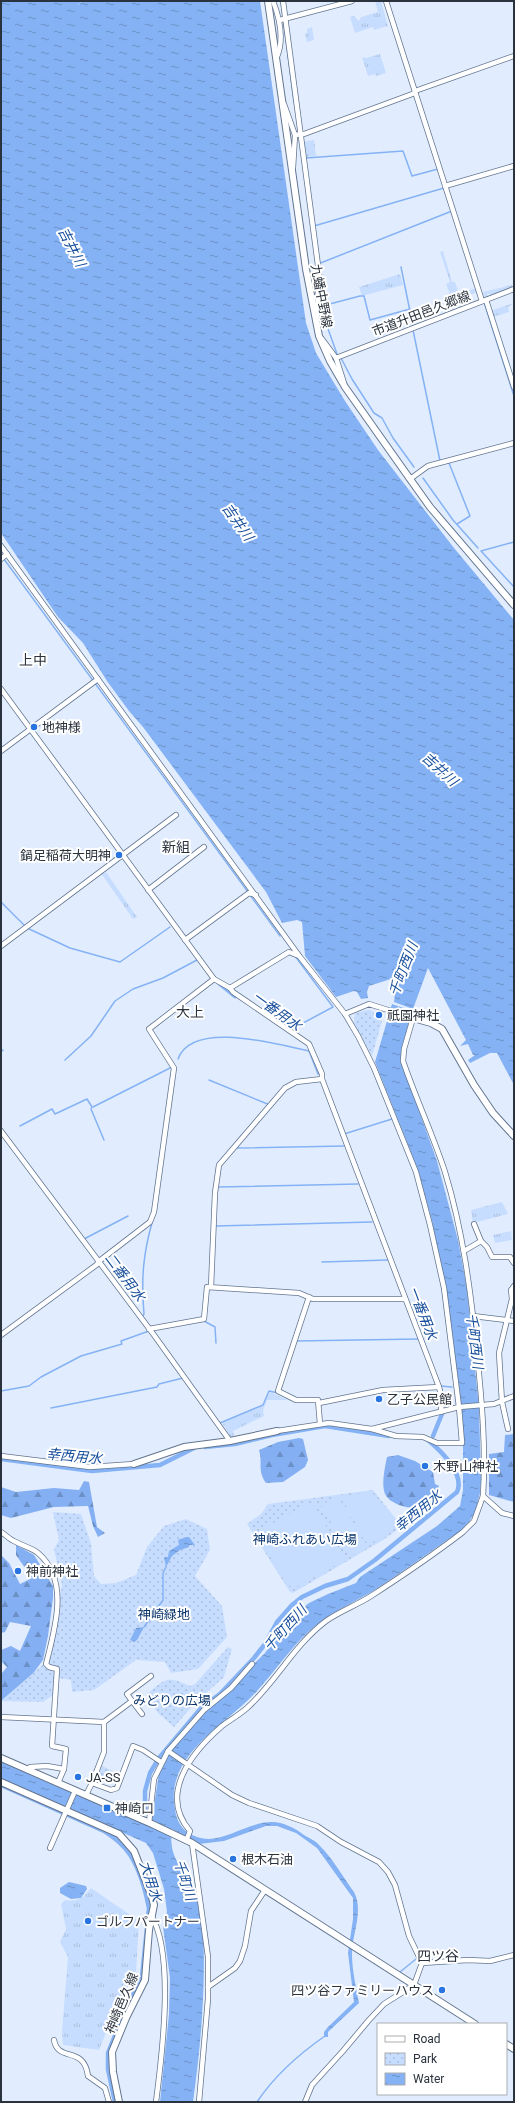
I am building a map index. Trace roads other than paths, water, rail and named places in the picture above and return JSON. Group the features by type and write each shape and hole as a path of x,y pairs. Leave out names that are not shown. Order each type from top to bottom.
{"main road":[{"name":"九蟠中野線","path":"268,1 291,172 315,325 319,336 330,361 345,387 430,507 514,605"},
{"path":"413,1018 431,1023 442,1029 478,1091 493,1113 514,1136"},
{"path":"134,1464 184,1447 230,1441 277,1430"},
{"path":"1,1758 75,1792 151,1823 189,1841 473,2023"},
{"name":"神崎邑久線","path":"1,1782 119,1834 126,1840 134,1851 152,1897 154,1905 145,1980 126,2018 112,2052 113,2072 119,2102"}],"street":[{"path":"273,1 283,20 298,135 321,288 318,288 315,325"},
{"path":"276,59 279,53 284,1"},
{"path":"283,20 352,1"},
{"path":"386,1 484,301 514,387"},
{"path":"298,135 514,56"},
{"path":"282,101 298,135 294,166 291,172"},
{"path":"447,186 514,166"},
{"name":"市道升田邑久郷線","path":"336,358 514,289"},
{"path":"319,336 336,358 345,387"},
{"path":"410,479 428,466 514,443"},
{"path":"1,546 3,557 258,896 300,956 345,1014 374,1068 420,1186 444,1288 460,1407 462,1443 437,1443 423,1437 396,1436 372,1429 320,1424 277,1430"},
{"path":"1,751 95,681"},
{"path":"1,689 216,980 230,988 233,992 309,1044 439,1387 442,1397 441,1412"},
{"path":"1,946 176,815"},
{"path":"149,889 204,847"},
{"path":"186,939 249,893 258,896"},
{"path":"230,988 289,952 300,956"},
{"path":"1,1335 150,1222 154,1212 174,1068 149,1030 216,980"},
{"path":"198,2102 208,1987 206,1932 189,1841 190,1833 180,1818 177,1802 181,1778 189,1764 202,1747 222,1726 246,1709 261,1694 310,1635 327,1621 371,1596 463,1532 474,1521 483,1496 485,1452 473,1316 464,1251 445,1173 403,1062 404,1048 413,1018 369,1004 345,1014"},
{"path":"211,1287 215,1193 219,1165 285,1088 296,1082 322,1077"},
{"path":"1,1131 100,1261 230,1441"},
{"path":"1,1141 6,1138"},
{"path":"474,1224 481,1241 487,1246 492,1257 507,1256 510,1257 514,1263"},
{"path":"464,1251 481,1241"},
{"path":"508,1429 502,1402 499,1353 512,1298 511,1290 514,1286"},
{"path":"149,1329 204,1320 207,1287 300,1293 313,1299 406,1299"},
{"path":"308,1297 278,1391 296,1400 319,1402 383,1390 439,1387"},
{"path":"473,1316 508,1319 514,1321"},
{"path":"372,1429 460,1407 502,1402 514,1396"},
{"path":"319,1402 320,1424"},
{"path":"1,1456 90,1467 134,1464"},
{"path":"483,1496 502,1513 514,1516"},
{"path":"1,1532 15,1542 38,1553 46,1562 57,1583 57,1606 51,1645 46,1664 49,1667 57,1669 52,1746 66,1749 64,1770 58,1783"},
{"path":"151,1823 154,1779 159,1761 169,1752 204,1710 231,1688 252,1664"},
{"path":"142,1714 127,1694 152,1676"},
{"path":"1,1717 104,1722 132,1701"},
{"path":"86,1796 104,1752 104,1722"},
{"path":"92,1783 111,1790 117,1788 133,1746 143,1750 159,1761"},
{"path":"169,1752 189,1764 232,1795 249,1803 317,1826 341,1842 379,1862 388,1872 395,1885 408,1936 422,1963 414,1985 384,2004 369,2020 312,2085 305,2102"},
{"path":"27,1770 30,1767 47,1766 64,1770"},
{"path":"50,1848 65,1811 75,1792"},
{"path":"208,1987 235,1968 240,1961 245,1946 252,1911 265,1890"},
{"path":"152,1915 158,1926 165,1972 156,2102"},
{"path":"422,1963 468,1960 490,1961 514,1955"},
{"path":"54,2040 57,2049 62,2053 77,2056 83,2060 87,2065 88,2076 105,2088 109,2102"}],"water":[{"path":"1,1 83,1 77,5 84,1 260,1 306,323 316,353 345,401 378,450 454,548 514,620 514,1085 497,1053 490,1053 470,1063 468,1060 475,1055 473,1055 468,1044 460,1046 466,1040 428,968 413,1009 394,1002 397,977 369,986 367,992 368,998 361,999 357,992 354,991 336,997 305,956 302,922 297,920 282,923 266,892 143,727 129,711 107,681 83,643 58,617 1,533"},
{"path":"392,1004 412,1011 402,1047 402,1063 437,1161 458,1240 467,1289 479,1408 480,1493 475,1512 469,1522 460,1531 373,1591 329,1616 304,1636 257,1691 201,1742 188,1757 179,1773 174,1790 175,1809 177,1819 181,1826 189,1833 199,1838 209,1839 230,1834 261,1823 276,1822 293,1828 314,1841 329,1857 354,1892 357,1899 358,1915 352,1946 352,1954 353,1972 359,2003 328,2032 328,2037 324,2037 324,2032 328,2027 354,2002 348,1953 353,1919 353,1898 317,1848 296,1833 277,1826 266,1826 224,1841 199,1844 172,1829 172,1847 176,1860 193,1887 198,1901 203,1929 204,1972 200,2037 193,2102 160,2102 169,2014 170,1978 163,1927 167,1912 164,1889 153,1853 146,1843 1,1779 1,1762 151,1827 159,1772 171,1751 207,1710 265,1653 278,1634 297,1612 309,1603 356,1583 360,1577 437,1526 460,1506 463,1490 463,1444 444,1279 432,1221 418,1170 375,1062"},
{"path":"189,1537 195,1545 189,1545 189,1547 180,1550 172,1556 166,1567 164,1557 168,1557 169,1551 179,1545 178,1540"},
{"path":"144,1627 137,1640 134,1642 130,1640 136,1628"},
{"path":"69,1882 86,1886 87,1889 81,1898 71,1899 60,1893 60,1888"}],"waterway":[{"path":"281,1 294,102"},
{"path":"306,158 403,151 412,176 438,169"},
{"path":"314,226 444,188"},
{"path":"318,264 452,211"},
{"path":"401,267 413,326"},
{"path":"320,291 327,326 337,354"},
{"path":"322,306 364,296 370,320 410,309"},
{"path":"484,302 514,396"},
{"path":"413,330 440,461"},
{"path":"341,358 352,379 374,413 382,418 393,438 414,467"},
{"path":"449,463 470,516 457,524"},
{"path":"423,478 453,520 478,548"},
{"path":"514,542 481,551 514,587"},
{"path":"1,555 248,892"},
{"path":"250,895 280,936"},
{"path":"1,902 26,927"},
{"path":"27,928 70,948 120,962 170,927"},
{"path":"290,1030 333,1007 295,956"},
{"path":"65,1060 91,1036 115,1001 133,989 163,978 197,960"},
{"name":"一番用水","path":"219,983 235,996"},
{"path":"178,1059 186,1047 200,1040 218,1037 238,1038 258,1040 309,1051 318,1074 320,1073"},
{"path":"93,1107 172,1067"},
{"path":"209,1080 270,1105"},
{"path":"20,1126 52,1109 55,1114 87,1099 92,1107 91,1109 104,1140"},
{"path":"344,1134 392,1119"},
{"path":"220,1161 242,1135"},
{"path":"236,1148 344,1146"},
{"path":"218,1187 358,1184"},
{"path":"84,1239 128,1216"},
{"name":"二番用水","path":"142,1317 144,1314 143,1289 145,1255 153,1219"},
{"path":"215,1226 372,1222"},
{"path":"322,1262 388,1260"},
{"path":"204,1321 215,1327 216,1343"},
{"path":"1,1391 29,1386 41,1377 81,1356 122,1344 121,1341 149,1331"},
{"path":"295,1341 419,1339"},
{"path":"51,1408 157,1387 159,1384 183,1378"},
{"path":"440,1386 452,1387"},
{"path":"220,1423 263,1405 269,1391 278,1393 291,1400"},
{"name":"一番用水","path":"433,1436 442,1414"},
{"name":"幸西用水","path":"205,1447 235,1444 272,1435 325,1426 389,1436"},
{"name":"幸西用水","path":"145,1812 145,1791 150,1773 159,1758 202,1707 220,1694 254,1658 265,1644 277,1622 292,1605 302,1597 325,1586 348,1579 375,1560 457,1492 459,1485 455,1471 439,1450 428,1440"},
{"name":"幸西用水","path":"1,1459 92,1471 160,1465 194,1448"},
{"path":"144,1627 163,1600 163,1573 166,1567"},
{"name":"大用水","path":"1,1785 104,1831 117,1840 127,1850 140,1874 149,1908 142,1977 124,2013 108,2053 108,2069 115,2102"},
{"path":"400,1972 416,1959"},
{"path":"257,2102 264,2092 288,2066 325,2036"}],"place":[{"name":"地神様","path":"34,727"},
{"name":"鍋足稲荷大明神","path":"119,855"},
{"name":"祇園神社","path":"379,1015"},
{"name":"乙子公民館","path":"379,1399"},
{"name":"木野山神社","path":"425,1466"},
{"name":"神前神社","path":"18,1571"},
{"name":"JA-SS","path":"78,1777"},
{"name":"神崎口","path":"107,1808"},
{"name":"根木石油","path":"233,1859"},
{"name":"ゴルフパートナー","path":"88,1921"},
{"name":"四ツ谷ファミリーハウス","path":"442,1990"}],"district":[{"name":"上中","path":"33,660"},
{"name":"新組","path":"176,847"},
{"name":"大上","path":"190,1012"},
{"name":"四ツ谷","path":"438,1956"}],"water label":[{"name":"吉井川","path":"72,247"},
{"name":"吉井川","path":"238,522"},
{"name":"吉井川","path":"440,769"},
{"name":"千町西川","path":"403,969"},
{"name":"千町西川","path":"475,1341"},
{"name":"千町西川","path":"285,1628"},
{"name":"千町川","path":"185,1880"}],"park label":[{"name":"神崎ふれあい広場","path":"305,1539"},
{"name":"神崎緑地","path":"164,1614"},
{"name":"みどりの広場","path":"172,1700"}]}
